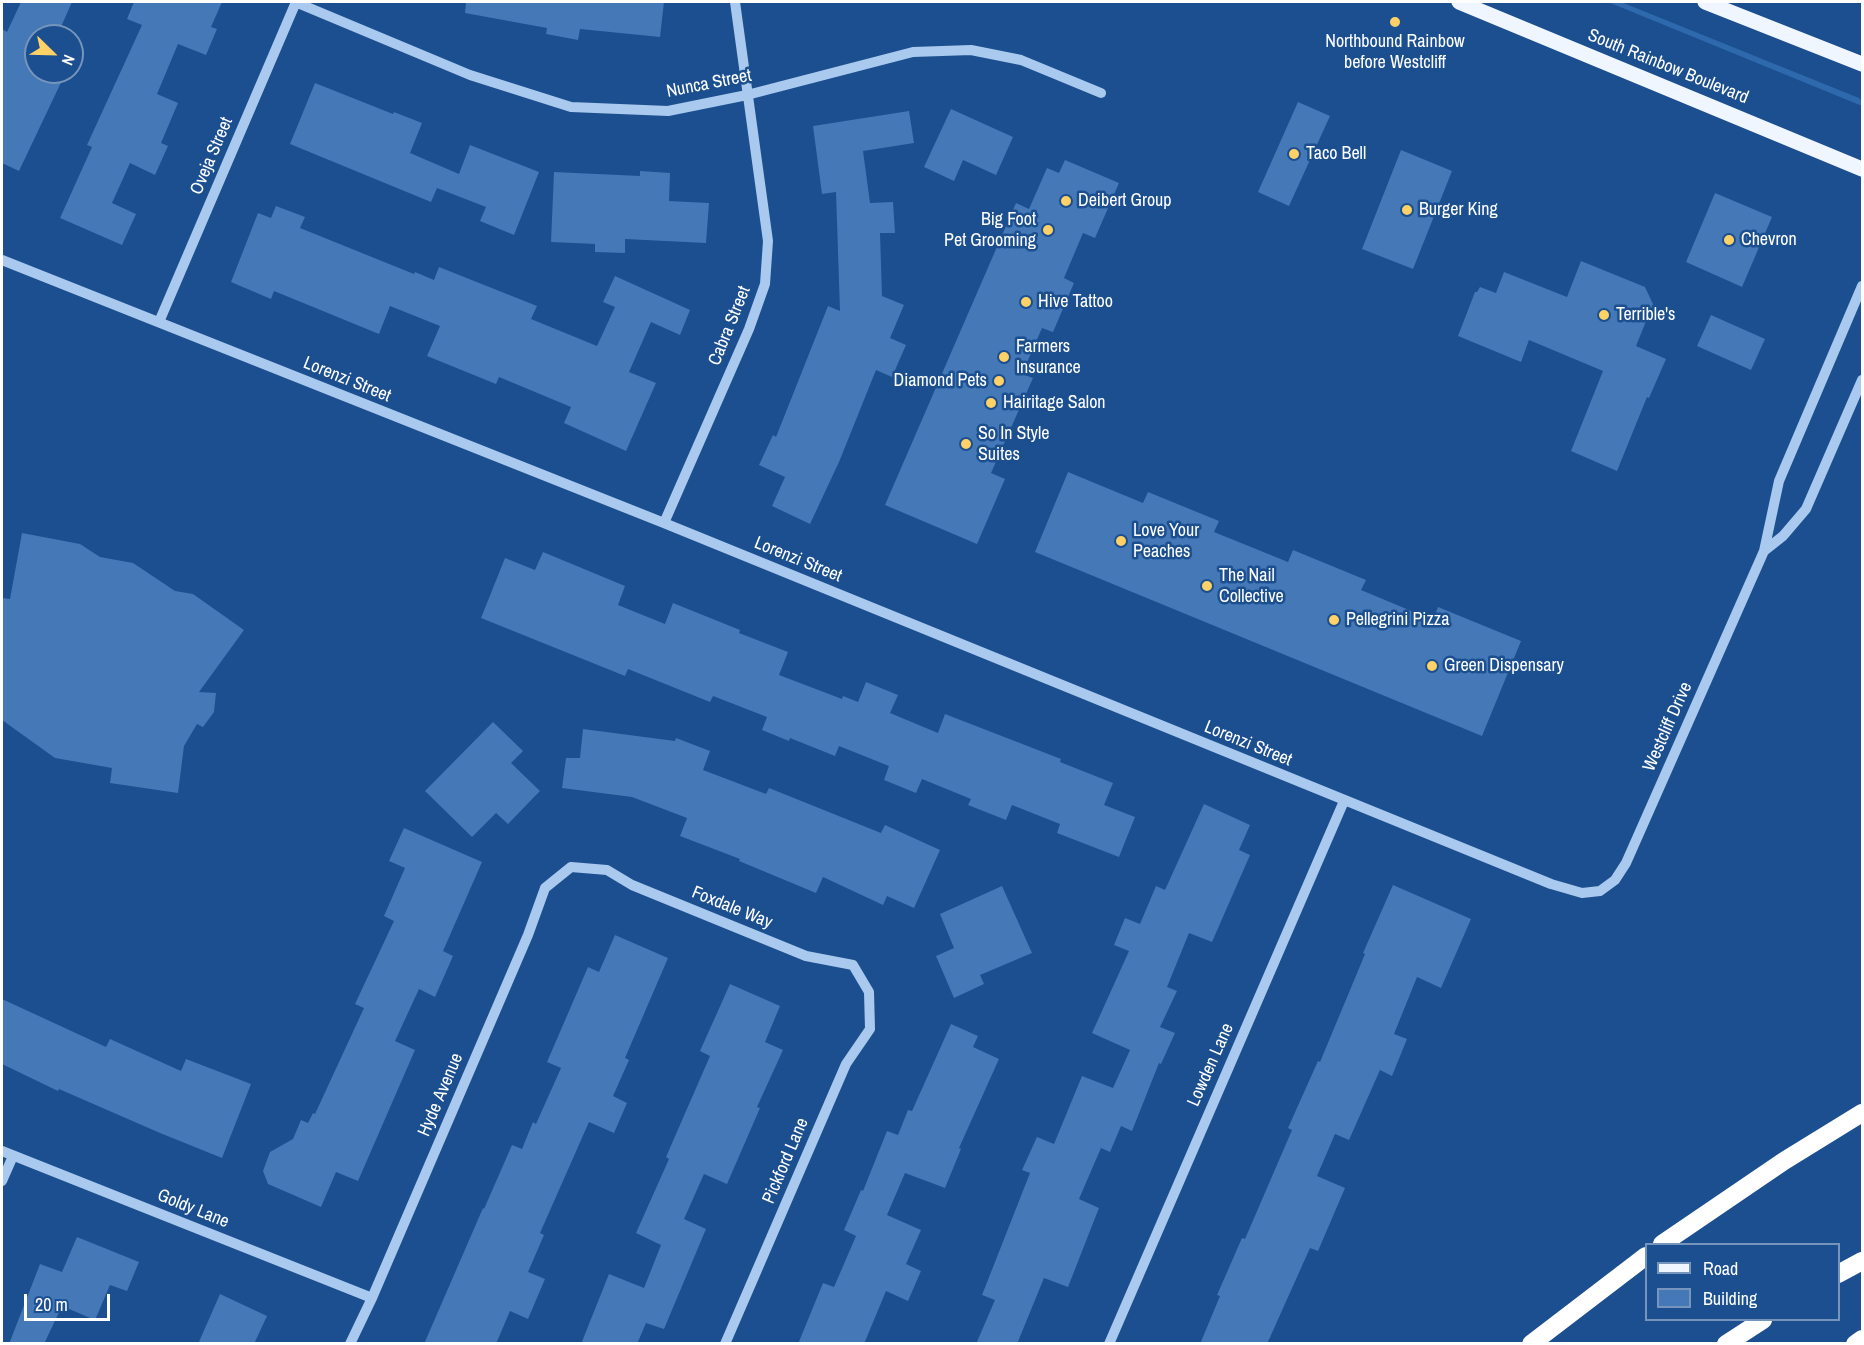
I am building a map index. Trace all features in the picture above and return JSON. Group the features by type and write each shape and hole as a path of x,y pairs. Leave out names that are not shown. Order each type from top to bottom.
{"highway":[{"path":"1665,1243 1784,1161 1863,1113"},
{"path":"1531,1344 1645,1258"},
{"path":"1840,1273 1863,1261"},
{"path":"1726,1344 1761,1321"},
{"path":"1855,1344 1863,1339"}],"main road":[{"name":"South Rainbow Boulevard","path":"1458,2 1863,169"},
{"path":"1706,2 1863,64"}],"street":[{"name":"Nunca Street","path":"296,2 470,75 571,107 668,111 747,94 913,52 970,50 1021,60 1101,93"},
{"name":"Oveja Street","path":"159,322 296,2"},
{"name":"Cabra Street","path":"664,523 749,329 765,284 768,241 735,2"},
{"name":"Lorenzi Street","path":"2,260 664,523 1551,884 1582,893"},
{"name":"Westcliff Drive","path":"1582,893 1600,891 1615,880 1626,863 1764,551 1779,481 1863,286"},
{"name":"Westcliff Drive","path":"1764,551 1783,536 1806,509 1863,380"},
{"name":"Lowden Lane","path":"1109,1344 1344,801"},
{"name":"Foxdale Way","path":"571,867 608,870 632,885 806,956 853,965 869,992"},
{"name":"Hyde Avenue","path":"350,1344 372,1298 528,935 545,888 571,867"},
{"name":"Pickford Lane","path":"725,1344 846,1064 870,1029 869,992"},
{"name":"Goldy Lane","path":"2,1151 372,1298"},
{"path":"2,1181 13,1156"}],"shaded area":[{"path":"1608,2 1621,2 1859,98 1862,106"}],"building":[{"path":"21,2 72,2 62,24 24,24 24,84 60,84 19,171 2,163 2,29 7,32"},
{"path":"134,2 222,2 211,27 217,29 206,55 178,44 157,94 178,103 161,143 168,146 155,175 130,163 112,203 136,214 122,245 60,218 92,147 87,145 142,25 127,19"},
{"path":"466,2 664,2 660,37 580,29 578,40 546,34 547,28 465,13"},
{"path":"315,83 422,123 410,153 459,174 470,145 539,172 514,235 480,221 486,207 437,188 431,202 290,144"},
{"name":"Taco Bell","path":"1298,102 1330,116 1289,206 1258,192"},
{"path":"951,109 1013,137 996,175 963,160 954,181 924,167"},
{"path":"909,111 914,143 863,151 870,203 893,202 895,233 880,233 882,296 904,305 890,338 906,345 892,377 876,370 839,462 810,524 772,506 785,477 759,465 773,435 776,437 828,306 840,311 836,192 822,194 813,126"},
{"name":"Burger King","path":"1401,150 1452,171 1413,269 1362,249"},
{"path":"1065,160 1119,183 1095,238 1083,233 1064,278 1074,283 1053,332 1042,328 1022,374 1033,378 991,473 1005,479 977,544 885,505 1016,203 1029,209 1047,168 1059,173"},
{"path":"640,171 670,173 669,201 709,203 706,243 625,239 625,253 595,252 595,244 551,242 554,172 640,176"},
{"path":"1715,193 1772,217 1742,287 1686,262"},
{"path":"276,206 305,217 300,228 414,274 415,272 434,280 439,267 537,306 531,319 597,346 615,307 603,302 615,276 690,310 680,335 651,322 629,372 656,383 626,451 564,423 571,407 499,377 496,384 427,356 440,326 390,306 379,334 274,291 271,299 231,282 258,213 271,218"},
{"path":"1581,261 1645,287 1653,304 1636,346 1666,359 1649,398 1647,397 1617,471 1571,451 1603,371 1529,340 1521,362 1458,336 1475,292 1480,287 1496,293 1504,272 1567,297"},
{"path":"1711,315 1765,339 1751,370 1697,346"},
{"path":"1068,472 1143,503 1148,492 1219,521 1214,532 1288,562 1293,550 1366,580 1361,590 1433,620 1438,607 1521,641 1482,736 1035,552"},
{"path":"22,533 80,544 100,557 133,563 175,591 193,594 244,630 199,692 216,693 214,712 203,727 197,724 184,746 178,793 110,783 112,768 55,758 2,720 2,598 10,599"},
{"path":"543,552 625,586 618,605 665,624 673,603 788,652 779,675 842,699 843,696 858,702 866,682 898,695 890,713 938,733 945,714 1061,759 1060,762 1113,783 1104,805 1135,817 1119,857 1057,833 1060,824 1012,805 1006,820 968,805 971,799 922,779 916,793 884,780 889,766 839,746 835,756 790,738 789,741 762,730 767,717 713,696 710,702 628,669 625,676 481,618 505,558 535,570"},
{"path":"493,722 523,751 511,763 540,791 508,824 496,813 472,837 425,791"},
{"path":"583,729 675,741 676,738 710,751 703,770 766,794 769,788 881,833 885,825 940,850 914,908 887,896 883,905 823,877 816,893 739,861 740,859 680,836 687,818 632,797 562,788 566,758 580,758"},
{"path":"1204,804 1250,825 1239,850 1250,855 1212,942 1189,933 1167,987 1177,991 1160,1027 1175,1033 1161,1064 1159,1063 1132,1131 1121,1126 1110,1152 1101,1148 1079,1199 1099,1208 1068,1287 1044,1278 1017,1344 976,1344 995,1300 982,1295 1030,1173 1022,1170 1037,1137 1054,1144 1082,1076 1113,1088 1130,1050 1092,1033 1129,951 1114,945 1125,918 1140,924 1156,886 1165,890"},
{"path":"404,828 482,862 443,951 453,956 435,997 419,989 395,1041 415,1050 358,1181 336,1172 321,1207 268,1184 263,1171 270,1152 293,1139 301,1120 308,1123 313,1113 315,1114 364,1008 355,1004 394,921 384,916 405,868 389,861"},
{"path":"1393,885 1471,919 1441,988 1417,977 1394,1034 1407,1039 1392,1076 1380,1070 1349,1140 1335,1134 1317,1176 1345,1188 1318,1251 1310,1248 1267,1344 1200,1344 1220,1296 1217,1295 1242,1238 1245,1239 1292,1130 1288,1128 1318,1061 1320,1062 1365,954 1363,953"},
{"path":"1002,886 1032,953 980,975 984,984 954,998 936,956 954,948 940,914"},
{"path":"615,935 668,958 625,1058 629,1060 613,1096 627,1103 614,1133 589,1122 540,1233 544,1235 528,1272 545,1279 528,1319 510,1311 496,1344 424,1344 512,1145 522,1149 533,1122 536,1124 561,1068 547,1062 588,967 599,972"},
{"path":"730,984 780,1006 765,1042 783,1050 757,1107 760,1108 727,1184 704,1174 684,1219 706,1229 664,1329 646,1323 637,1344 581,1344 609,1274 644,1288 661,1245 636,1233 669,1159 666,1157 710,1056 700,1051"},
{"path":"2,999 106,1047 110,1039 181,1071 186,1059 251,1084 222,1158 59,1089 58,1091 2,1064"},
{"path":"951,1024 978,1036 973,1047 999,1059 959,1148 961,1149 945,1188 905,1173 887,1215 921,1230 906,1264 921,1271 908,1301 886,1291 864,1344 798,1344 823,1283 834,1287 856,1236 844,1230 861,1190 863,1191 887,1131 898,1135 908,1110 912,1111"},
{"path":"77,1237 139,1262 127,1291 110,1285 95,1320 62,1306 44,1344 9,1344 40,1264 62,1272"},
{"path":"220,1294 267,1316 254,1344 198,1344"}],"place":[{"name":"Northbound Rainbow before Westcliff","path":"1395,22"},
{"name":"Taco Bell","path":"1294,154"},
{"name":"Deibert Group","path":"1066,201"},
{"name":"Burger King","path":"1407,210"},
{"name":"Big Foot Pet Grooming","path":"1048,230"},
{"name":"Chevron","path":"1729,240"},
{"name":"Hive Tattoo","path":"1026,302"},
{"name":"Terrible's","path":"1604,315"},
{"name":"Farmers Insurance","path":"1004,357"},
{"name":"Diamond Pets","path":"999,381"},
{"name":"Hairitage Salon","path":"991,403"},
{"name":"So In Style Suites","path":"966,444"},
{"name":"Love Your Peaches","path":"1121,541"},
{"name":"The Nail Collective","path":"1207,586"},
{"name":"Pellegrini Pizza","path":"1334,620"},
{"name":"Green Dispensary","path":"1432,666"}]}
